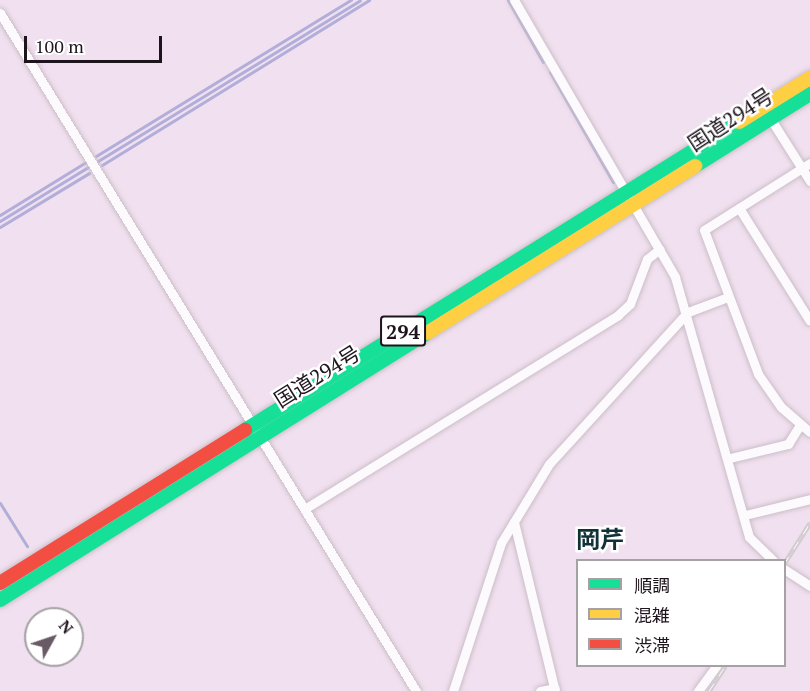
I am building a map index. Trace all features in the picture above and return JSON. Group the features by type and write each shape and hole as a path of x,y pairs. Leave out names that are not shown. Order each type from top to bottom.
{"highway":[{"name":"国道294号","path":"0,600 625,192 810,78"},
{"name":"国道294号","path":"0,583 633,205 810,94"}],"street":[{"path":"514,0 660,249 688,312 730,458 749,537 771,559"},
{"path":"0,13 256,431 306,508 416,691"},
{"path":"770,118 806,166 810,181"},
{"path":"806,166 704,230 758,374 800,425 810,432"},
{"path":"739,208 810,321"},
{"path":"306,508 618,315 630,304 647,259 660,249"},
{"path":"453,691 489,574 514,522 549,464 688,312 728,297"},
{"path":"730,458 788,444 800,425"},
{"path":"745,515 810,499"},
{"path":"514,522 555,690 540,691"},
{"path":"786,570 810,586"},
{"path":"698,691 715,667"}],"waterway":[{"path":"96,156 351,0"},
{"path":"0,221 360,0"},
{"path":"102,165 369,0"},
{"path":"508,0 543,62"},
{"path":"550,72 613,182"},
{"path":"0,215 86,162"},
{"path":"0,227 89,173"},
{"path":"0,503 27,546"}],"railway":[{"path":"786,561 810,523"},
{"path":"709,691 724,667"}],"traffic: fast":[{"path":"695,166 810,94"},
{"path":"245,430 739,122"},
{"path":"0,600 427,333"}],"traffic: slow":[{"path":"739,122 810,78"},
{"path":"427,333 695,166"}],"traffic: jam":[{"path":"0,583 245,430"}],"district":[{"name":"岡芹","path":"600,540"}]}
